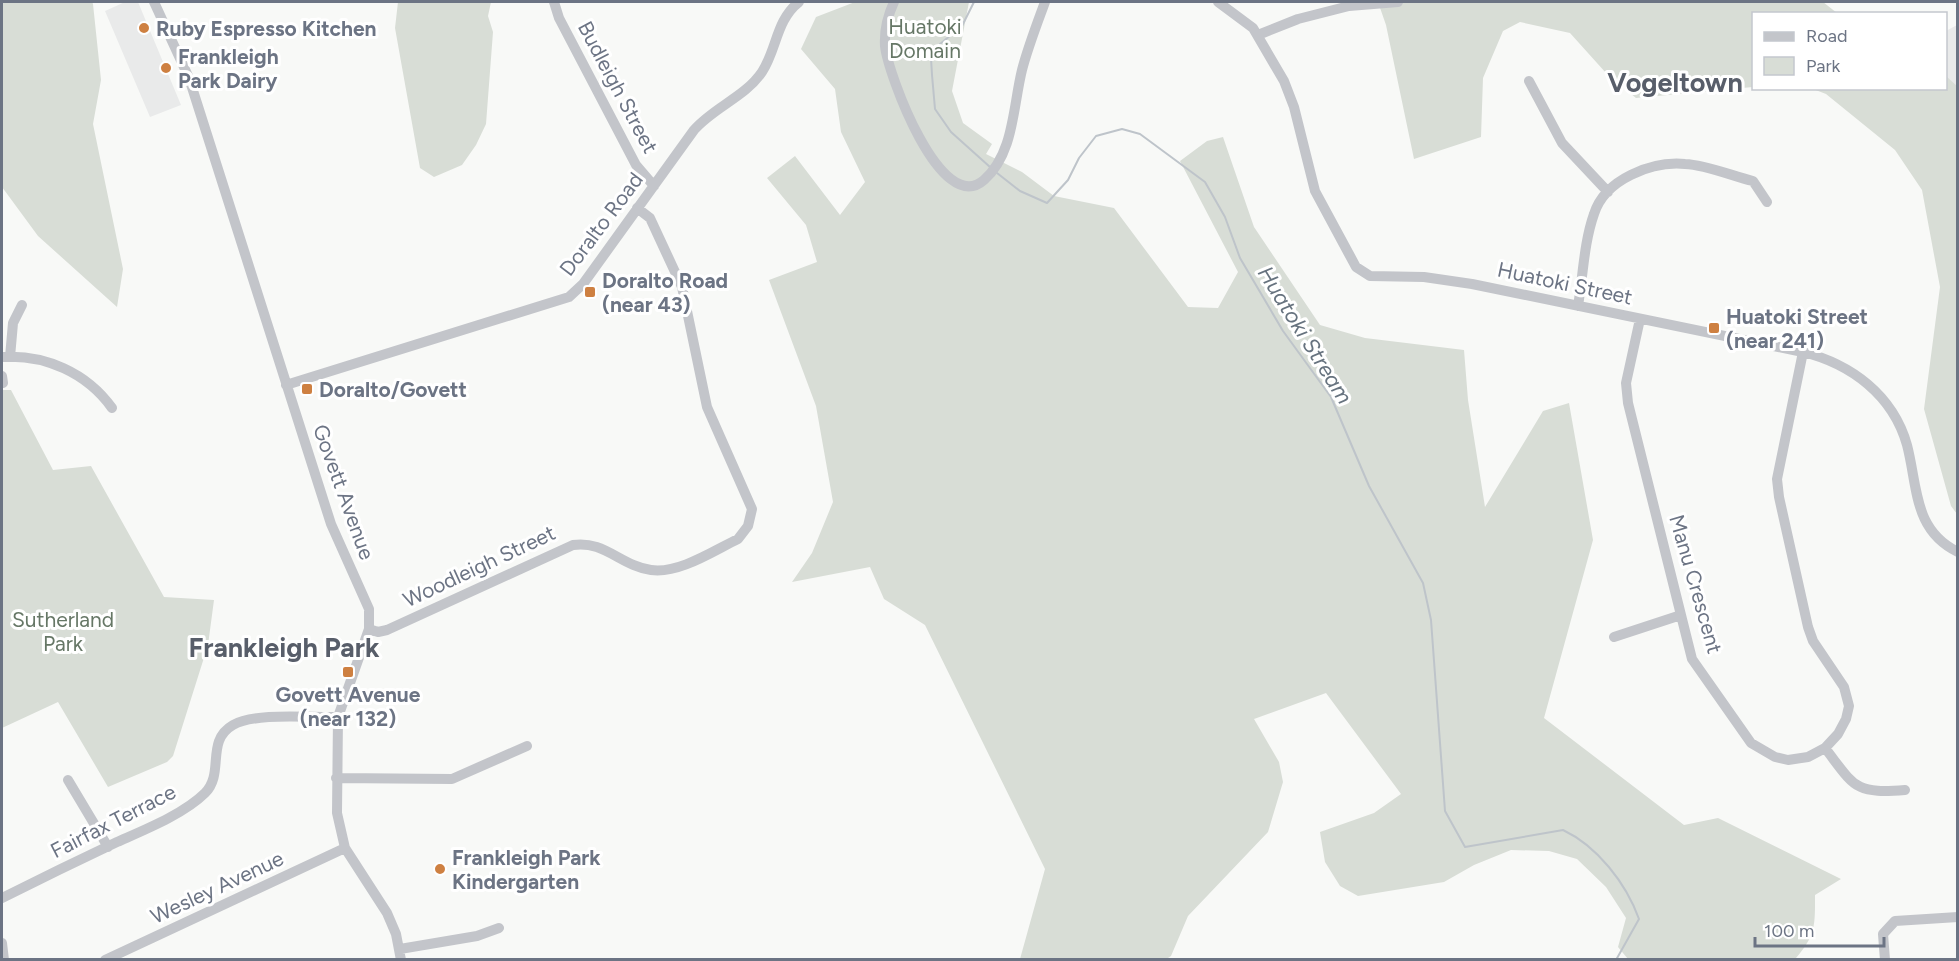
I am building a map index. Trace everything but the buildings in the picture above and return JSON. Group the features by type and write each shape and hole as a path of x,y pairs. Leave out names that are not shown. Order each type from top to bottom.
{"street":[{"name":"Govett Avenue","path":"154,2 189,78 331,524 366,600 369,629 338,717 337,813 345,848 383,905 400,954"},
{"name":"Budleigh Street","path":"554,2 559,18 636,165 654,186"},
{"name":"Doralto Road","path":"286,385 569,297 583,284 705,117 743,91 762,71 780,24 799,2"},
{"path":"894,2 888,16 885,44 891,70 909,118 932,159 950,178 966,185 978,184 985,179 1003,153 1025,57 1045,2"},
{"name":"Huatoki Street","path":"1218,2 1247,22 1258,35 1290,94 1315,191 1356,267 1370,276 1443,279 1803,352 1821,357 1851,371 1865,380 1889,408 1906,444 1922,516 1936,538 1958,552"},
{"path":"1258,35 1298,19 1349,6 1398,2"},
{"path":"1529,81 1562,143 1608,192"},
{"path":"1578,306 1594,213 1608,192 1623,180 1647,167 1686,164 1753,181 1767,202"},
{"name":"Woodleigh Street","path":"369,629 378,632 387,630 573,545 592,544 639,568 663,570 738,539 745,532 751,521 752,509 707,407 682,286 650,218 637,208"},
{"path":"22,305 13,323 6,357 38,360 72,372 100,392 112,408"},
{"name":"Manu Crescent","path":"1640,319 1626,382 1628,403 1692,659 1751,743 1775,757 1788,760 1808,757 1825,748"},
{"path":"1803,352 1777,479 1808,627 1813,640 1839,676 1848,696 1846,719 1838,734 1825,748 1853,784 1863,790 1905,790"},
{"path":"1614,637 1682,615"},
{"name":"Fairfax Terrace","path":"2,898 154,825 206,792 215,773 217,743 230,726 251,719 338,717"},
{"path":"336,778 452,779 527,746"},
{"path":"68,780 108,847"},
{"name":"Wesley Avenue","path":"105,960 345,848"},
{"path":"1885,960 1883,934 1895,921 1958,917"},
{"path":"400,954 477,936 499,928"},
{"path":"2,944 4,960"}],"shaded area":[{"path":"125,2 138,2 181,105 150,117 105,11"},
{"path":"1957,25 1957,89 1947,83 1947,30"}],"green space":[{"path":"2,2 92,2 93,4 101,80 93,124 123,269 117,307 38,236 2,187"},
{"path":"398,2 491,2 488,16 493,32 486,124 476,145 462,165 434,177 420,168 395,28"},
{"name":"Huatoki Domain","path":"855,2 969,2 952,91 963,123 992,144 986,154 1022,172 1054,196 1114,208 1188,307 1218,308 1238,272 1180,161 1207,141 1223,137 1254,227 1320,325 1365,338 1464,350 1468,400 1485,507 1543,411 1569,403 1593,540 1544,718 1684,825 1718,818 1841,879 1815,895 1815,914 1811,936 1796,958 1628,959 1618,947 1626,918 1606,887 1577,859 1549,851 1511,850 1474,865 1444,882 1358,896 1340,886 1325,862 1320,832 1374,813 1401,794 1326,693 1254,719 1279,762 1283,782 1268,832 1188,916 1171,956 1165,960 1020,959 1045,869 925,625 884,599 870,567 792,582 812,553 833,502 816,406 769,280 817,262 806,225 767,178 795,156 840,215 865,182 841,132 835,89 801,49 816,17"},
{"path":"1378,2 1823,2 1836,12 1752,12 1752,87 1636,98 1606,73 1570,33 1520,22 1503,31 1483,78 1481,137 1414,159 1386,25"},
{"path":"1947,77 1958,87 1957,514 1951,506 1924,409 1940,287 1922,190 1895,150 1826,94 1816,90 1947,90"},
{"name":"Sutherland Park","path":"2,390 11,390 53,470 91,466 164,597 214,600 208,645 173,756 167,762 108,787 58,702 2,728"}],"waterway":[{"name":"Huatoki Stream","path":"974,2 962,26 940,44 931,58 935,109 951,132 990,167"},
{"name":"Huatoki Stream","path":"997,173 1020,191 1047,203 1068,180 1079,158 1096,136 1122,129 1140,134 1205,182 1225,217 1240,258 1283,331 1331,397 1369,486 1423,583 1431,620 1445,811 1465,847 1563,830 1599,856 1618,879 1639,919 1616,960"}],"place":[{"name":"Ruby Espresso Kitchen","path":"144,28"},
{"name":"Frankleigh Park Dairy","path":"166,68"},
{"name":"Doralto Road (near 43)","path":"590,292"},
{"name":"Huatoki Street (near 241)","path":"1714,328"},
{"name":"Doralto/Govett","path":"307,389"},
{"name":"Govett Avenue (near 132)","path":"348,672"},
{"name":"Frankleigh Park Kindergarten","path":"440,869"}],"district":[{"name":"Vogeltown","path":"1675,82"},
{"name":"Frankleigh Park","path":"284,647"}]}
